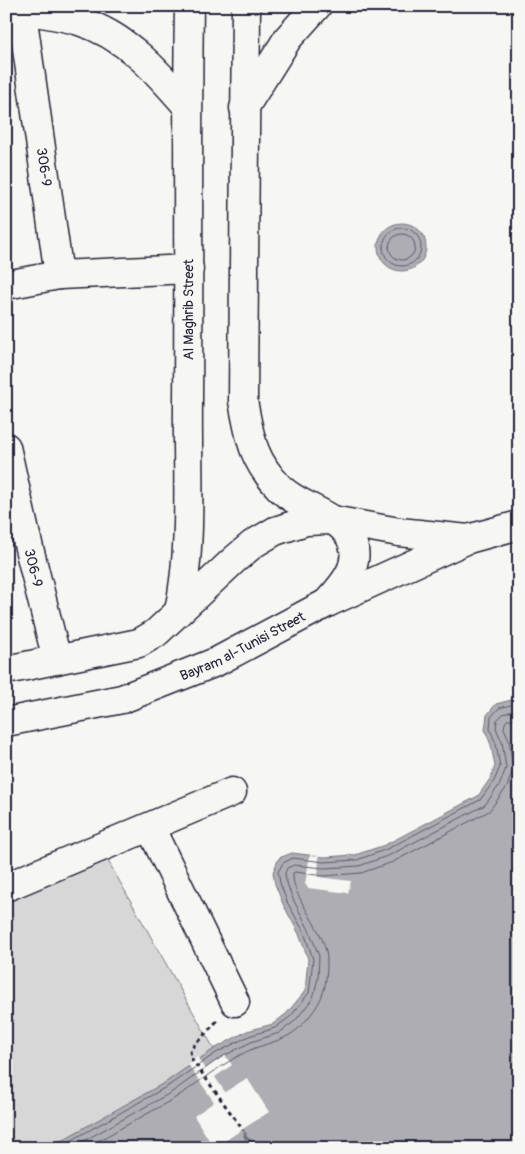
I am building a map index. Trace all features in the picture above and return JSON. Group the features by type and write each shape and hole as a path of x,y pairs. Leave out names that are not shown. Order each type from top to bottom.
{"street":[{"name":"Al Maghrib Street","path":"179,611 183,592 187,528 189,268 187,106 189,6"},
{"path":"246,6 243,401 251,444 264,470 292,498 342,526 350,535 354,547 352,572 327,604"},
{"path":"244,108 288,38 317,6"},
{"path":"21,8 79,21 101,29 120,41 154,68 187,106"},
{"name":"306-9","path":"21,8 60,275"},
{"path":"6,285 60,275 189,268"},
{"name":"306-9","path":"6,447 57,660"},
{"path":"6,670 139,642 156,633 253,544 275,531 306,521 332,520 399,532 468,539 519,524"},
{"name":"Bayram al-Tunisi Street","path":"6,722 122,699 216,662 327,604 468,539"},
{"path":"14,878 150,827 232,792"},
{"path":"150,827 235,1002"}],"path":[{"path":"235,1002 190,1050 191,1058 242,1130"}],"shaded area":[{"path":"107,859 214,1049 166,1082 48,1148 6,1148 6,898"}],"water":[{"path":"397,223 407,223 419,230 426,242 426,252 419,264 407,271 397,271 389,267 382,260 378,252 378,242 382,234 389,227"},
{"path":"519,698 519,1148 48,1148 166,1082 214,1049 247,1031 273,1024 287,1013 305,991 308,959 299,934 275,884 273,872 279,858 292,853 324,857 355,855 385,845 478,796 490,779 495,766 491,745 485,730 487,715 496,704"}],"pier":[{"path":"310,855 319,856 318,877 351,881 348,893 308,888 305,884"},
{"path":"225,1055 232,1065 215,1077 225,1092 247,1078 269,1112 214,1148 194,1116 214,1102 188,1064 197,1057 205,1069"}],"ferry route":[{"path":"243,1130 258,1148"},
{"path":"244,1133 252,1148"},
{"path":"244,1135 249,1148"},
{"path":"247,1137 255,1148"},
{"path":"247,1140 250,1148"}]}
